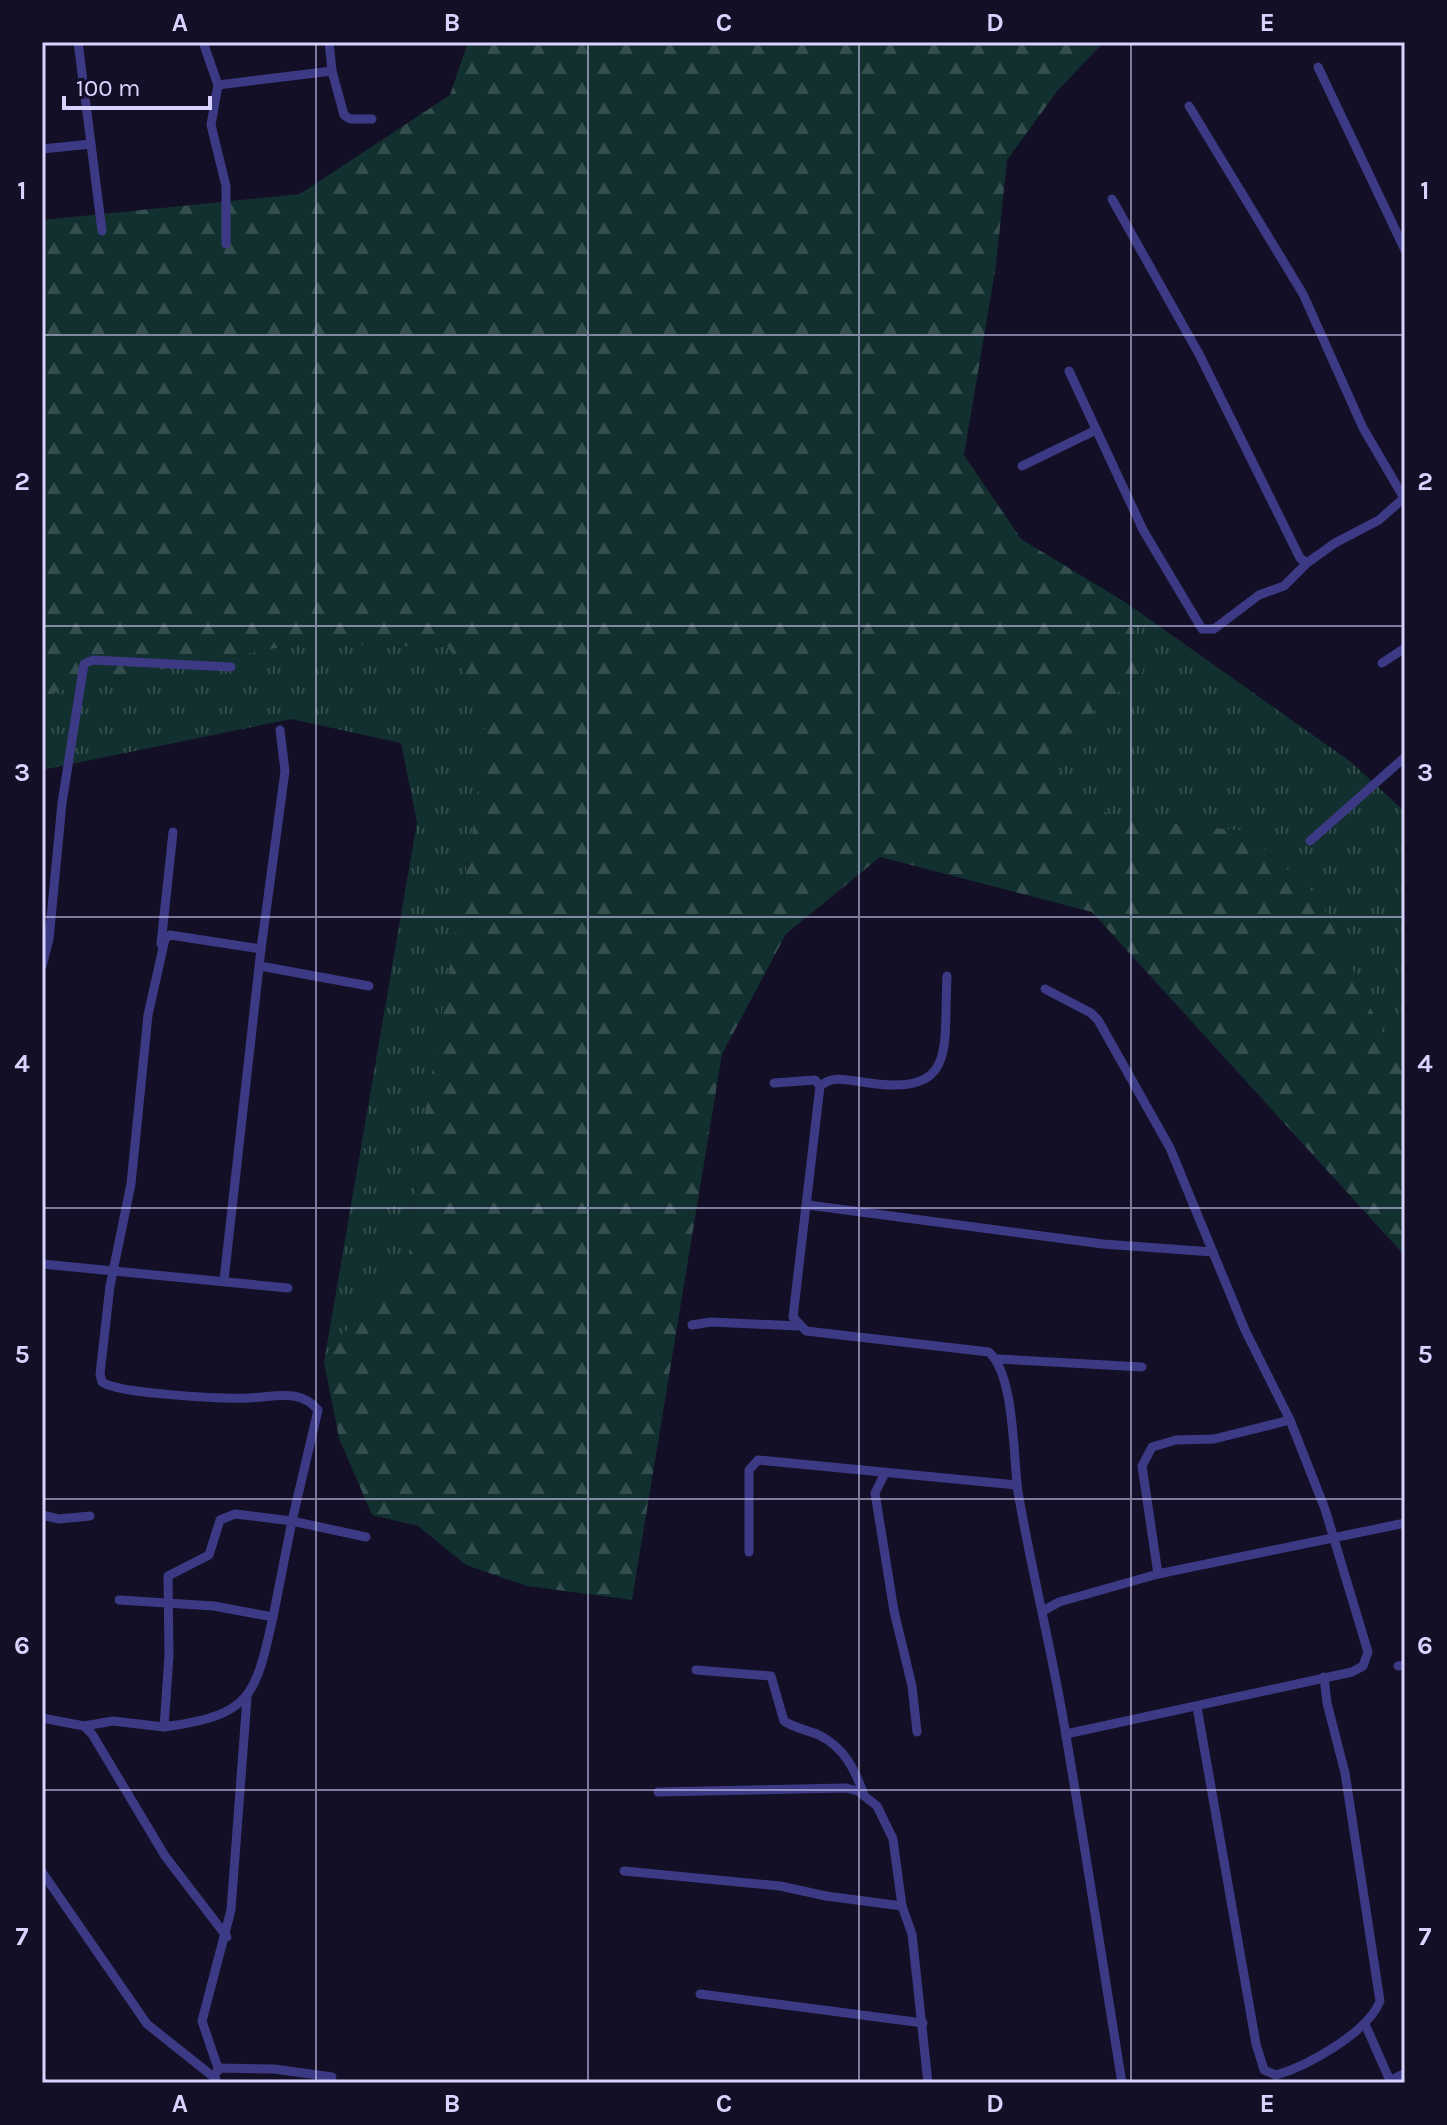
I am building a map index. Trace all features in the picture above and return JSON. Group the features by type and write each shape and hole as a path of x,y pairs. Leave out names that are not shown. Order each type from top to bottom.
{"street":[{"path":"78,42 102,231"},
{"path":"203,42 218,85 211,125 226,186 226,244"},
{"path":"329,42 332,71 344,115 350,119 372,119"},
{"path":"1318,67 1405,250"},
{"path":"218,85 332,71"},
{"path":"1069,371 1143,530 1202,629 1214,629 1259,595 1284,586 1307,563 1335,543 1379,520 1405,497 1363,428 1303,294 1189,106"},
{"path":"42,149 91,144"},
{"path":"1112,199 1199,354 1296,551 1307,563"},
{"path":"1022,466 1096,430"},
{"path":"1382,663 1405,648"},
{"path":"42,966 49,939 62,803 84,664 93,660 231,667"},
{"path":"224,1280 261,949 285,771 280,730"},
{"path":"1310,841 1405,757"},
{"path":"42,1872 147,2024 215,2081 218,2068 202,2021 227,1937 247,1698 263,1663 318,1410 311,1402 283,1393 249,1398 108,1386 102,1382 100,1374 115,1269 131,1184 148,1015 160,954 173,832"},
{"path":"160,954 170,935 261,949"},
{"path":"260,966 369,986"},
{"path":"820,1086 838,1078 911,1085 930,1078 942,1061 945,1047 947,976"},
{"path":"1045,989 1080,1006 1098,1020 1170,1148 1245,1330 1290,1420 1334,1537 1368,1660 1352,1672 1066,1734"},
{"path":"774,1083 815,1080 820,1086 793,1317 798,1326"},
{"path":"808,1205 1103,1244 1213,1252"},
{"path":"42,1264 288,1288"},
{"path":"692,1325 711,1322 798,1326 835,1335 989,1352 998,1359 1142,1367"},
{"path":"998,1359 1006,1390 1017,1485 1066,1734 1122,2083"},
{"path":"1158,1574 1142,1466 1145,1454 1152,1447 1176,1440 1214,1439 1290,1420"},
{"path":"749,1552 749,1470 758,1460 1017,1485"},
{"path":"885,1473 875,1493 894,1611 912,1686 917,1732"},
{"path":"164,1727 169,1656 168,1576 200,1563 209,1555 220,1520 235,1514 292,1521 366,1537"},
{"path":"42,1515 59,1519 90,1516"},
{"path":"1043,1611 1059,1602 1158,1574 1323,1543 1334,1537 1405,1523"},
{"path":"119,1600 214,1606 273,1617"},
{"path":"696,1670 771,1676 784,1721 819,1735 841,1751 864,1795"},
{"path":"1197,1707 1256,2044 1264,2070 1269,2075 1285,2073 1331,2049 1365,2024 1376,2011 1380,1994 1345,1773 1327,1703 1324,1677"},
{"path":"42,1718 84,1726 113,1721 164,1727 209,1721 235,1710 247,1698"},
{"path":"84,1726 92,1734 165,1856 227,1937"},
{"path":"658,1792 846,1788 864,1795 877,1806 893,1839 902,1906 912,1934 928,2083"},
{"path":"624,1871 780,1886 826,1896 902,1906"},
{"path":"700,1994 923,2023"},
{"path":"1365,2024 1390,2082 1405,2073"},
{"path":"218,2068 274,2069 332,2077"}],"green space":[{"path":"468,42 1104,42 1058,90 1007,160 996,265 964,455 1021,539 1125,602 1143,671 1048,750 1078,802 1120,818 1243,831 1319,898 1382,1032 1405,1048 1405,1256 1092,912 880,857 786,934 722,1054 632,1600 527,1586 466,1565 418,1526 372,1515 339,1438 324,1362 366,1303 408,1264 419,1149 473,828 487,709 448,647 303,643 74,686 42,697 42,220 300,194 450,95"},
{"path":"1125,602 1351,762 1405,812 1405,1048 1382,1032 1319,898 1243,831 1120,818 1078,802 1047,750 1143,671"},
{"path":"303,643 449,647 487,709 473,828 419,1149 408,1264 366,1303 324,1362 417,822 401,743 291,719 42,770 42,697 74,686"}]}
